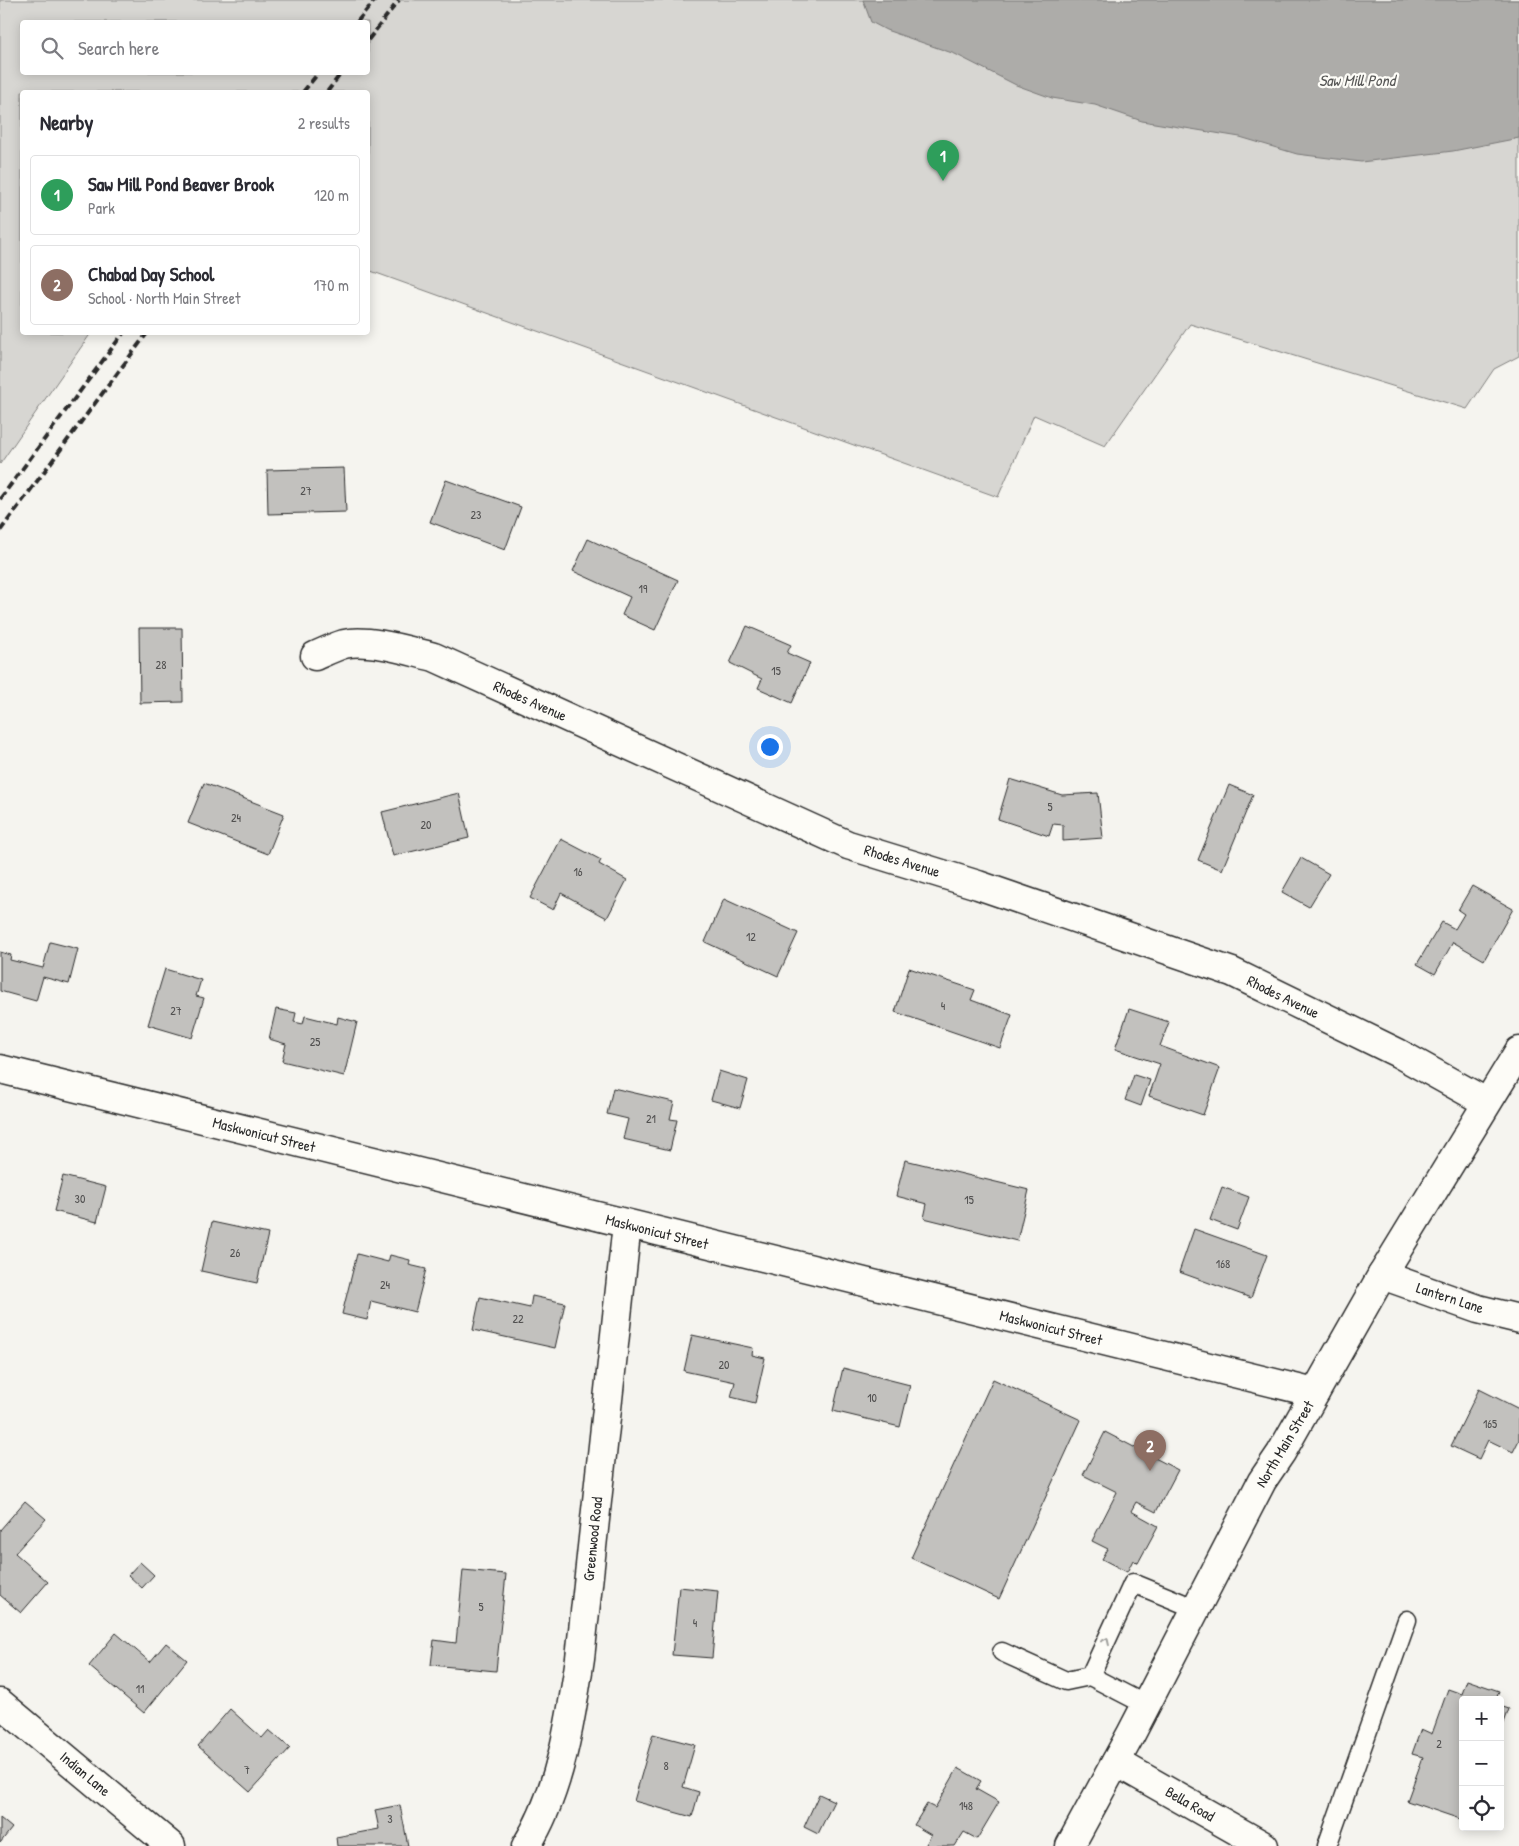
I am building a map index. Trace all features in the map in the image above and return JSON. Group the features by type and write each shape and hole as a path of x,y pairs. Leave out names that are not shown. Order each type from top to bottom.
{"street":[{"name":"Rhodes Avenue","path":"315,656 345,644 366,644 398,648 434,657 848,845 978,885 1232,972 1398,1053 1486,1102"},
{"name":"North Main Street","path":"1070,1846 1146,1705 1194,1608 1262,1481 1281,1454 1382,1275 1486,1102 1519,1052"},
{"name":"Maskwonicut Street","path":"0,1069 1315,1393"},
{"name":"Greenwood Road","path":"526,1846 551,1790 572,1710 580,1658 627,1224"},
{"name":"Lantern Lane","path":"1382,1275 1478,1309 1519,1319"},
{"name":"Indian Lane","path":"0,1703 171,1846"},
{"name":"Bella Road","path":"1116,1762 1264,1846"}],"lane":[{"path":"1090,1676 1133,1583 1194,1608"},
{"path":"1327,1846 1407,1620"},
{"path":"1002,1652 1066,1681 1090,1676 1146,1705"}],"shaded area":[{"path":"0,0 1519,0 1519,356 1494,369 1467,409 1190,324 1105,446 1034,415 998,497 370,271 370,90 20,90 20,335 90,335 0,464"}],"water":[{"name":"Saw Mill Pond","path":"863,0 1519,0 1519,138 1453,151 1361,162 1297,154 1240,137 1142,121 1095,105 1052,98 1016,85 955,54 886,30 871,22"}],"building":[{"path":"344,468 346,512 268,514 267,470"},
{"path":"446,480 521,507 505,550 430,522"},
{"path":"588,539 678,580 655,630 622,615 630,597 573,571"},
{"path":"747,626 791,645 787,653 810,663 792,703 758,688 762,679 730,663"},
{"path":"139,628 182,628 183,702 140,703"},
{"path":"1010,779 1062,795 1098,793 1103,838 1063,841 1063,825 1053,824 1049,836 998,819"},
{"path":"204,783 284,814 268,854 188,823"},
{"path":"1229,785 1253,795 1222,870 1198,860"},
{"path":"459,793 469,838 393,856 382,812"},
{"path":"561,839 601,860 599,864 627,880 607,918 561,893 553,910 530,898"},
{"path":"1301,858 1329,874 1309,907 1282,892"},
{"path":"1472,886 1513,909 1484,960 1453,942 1435,974 1417,964 1442,922 1455,929 1464,914 1458,910"},
{"path":"724,899 798,933 778,976 705,942"},
{"path":"50,942 78,949 69,984 43,977 36,1001 0,991 0,952 11,955 10,960 43,968"},
{"path":"909,968 975,990 971,1000 1012,1015 1000,1048 895,1012"},
{"path":"165,969 201,980 196,996 204,998 192,1038 148,1025"},
{"path":"276,1009 296,1013 294,1022 303,1024 305,1016 337,1024 338,1017 357,1022 344,1076 282,1061 286,1044 269,1039"},
{"path":"1129,1009 1169,1022 1160,1046 1220,1068 1203,1115 1149,1096 1160,1064 1115,1049"},
{"path":"719,1071 748,1080 740,1108 711,1100"},
{"path":"1134,1075 1150,1080 1141,1106 1125,1100"},
{"path":"613,1088 674,1102 670,1119 677,1120 670,1150 623,1139 628,1119 607,1114"},
{"path":"905,1160 1029,1190 1017,1241 924,1218 927,1204 896,1196"},
{"path":"63,1176 106,1187 97,1222 54,1211"},
{"path":"1222,1187 1249,1197 1237,1230 1210,1220"},
{"path":"212,1222 268,1234 257,1283 201,1271"},
{"path":"1194,1229 1267,1255 1251,1298 1179,1272"},
{"path":"357,1254 388,1262 390,1255 410,1260 409,1265 426,1269 415,1312 371,1301 367,1320 342,1314"},
{"path":"532,1296 565,1303 555,1348 473,1330 480,1297 530,1308"},
{"path":"692,1335 753,1348 752,1355 765,1358 755,1403 731,1397 735,1382 684,1371"},
{"path":"843,1368 910,1385 900,1427 833,1411"},
{"path":"993,1379 1081,1420 999,1599 911,1558"},
{"path":"1479,1389 1519,1409 1519,1440 1513,1452 1488,1440 1479,1459 1451,1446"},
{"path":"1105,1432 1178,1470 1156,1512 1136,1502 1131,1511 1158,1526 1138,1563 1133,1560 1127,1572 1102,1559 1108,1549 1092,1541 1117,1492 1083,1475"},
{"path":"25,1501 46,1519 15,1553 48,1582 21,1613 0,1595 0,1530"},
{"path":"140,1562 154,1575 142,1588 128,1575"},
{"path":"463,1570 506,1574 496,1671 431,1665 434,1640 456,1643"},
{"path":"679,1587 718,1591 712,1658 672,1655"},
{"path":"116,1633 150,1662 166,1643 187,1660 144,1713 89,1666"},
{"path":"1467,1680 1499,1691 1497,1696 1459,1696 1459,1819 1407,1801 1423,1757 1412,1754 1421,1729 1432,1734 1448,1689 1462,1694"},
{"path":"1504,1707 1509,1709 1504,1723"},
{"path":"230,1709 262,1738 269,1730 290,1748 250,1792 198,1746"},
{"path":"653,1734 695,1745 683,1787 699,1792 692,1817 634,1801"},
{"path":"958,1768 981,1781 976,1789 999,1802 977,1839 964,1832 955,1846 925,1846 931,1835 914,1825 927,1804 935,1808"},
{"path":"819,1794 834,1801 818,1834 804,1827"},
{"path":"400,1805 408,1846 337,1846 336,1837 379,1829 375,1810"},
{"path":"0,1818 12,1828 0,1843"}],"railway":[{"path":"359,20 375,0"},
{"path":"370,37 399,0"},
{"path":"305,90 317,75"},
{"path":"328,90 340,75"},
{"path":"0,499 122,335"},
{"path":"0,531 146,335"}],"place":[{"name":"Saw Mill Pond Beaver Brook","path":"943,181"},
{"name":"Chabad Day School","path":"1150,1471"}]}
